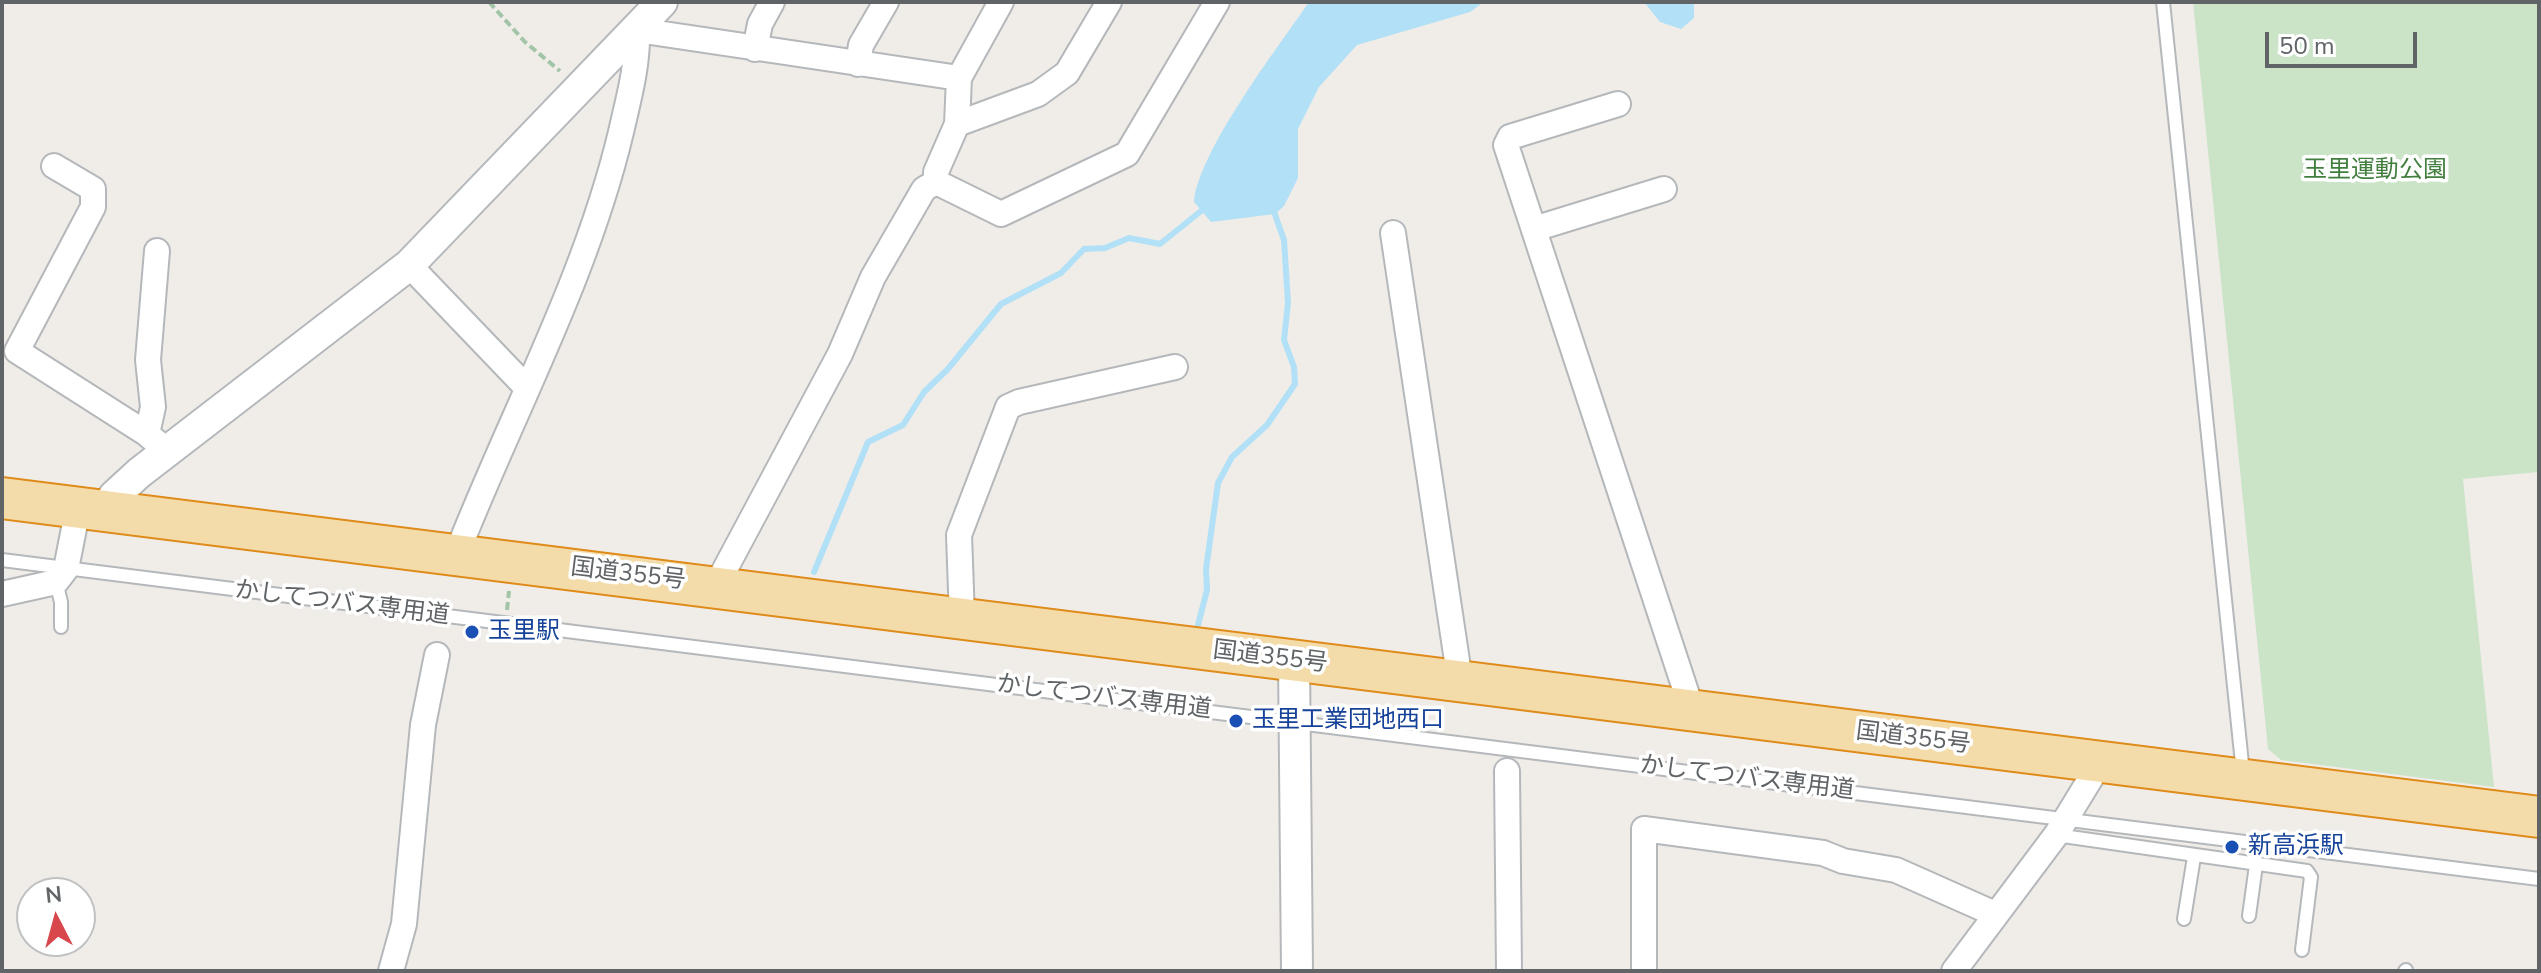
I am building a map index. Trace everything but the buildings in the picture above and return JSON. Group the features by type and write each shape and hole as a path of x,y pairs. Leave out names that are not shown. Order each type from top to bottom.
{"highway":[{"name":"国道355号","path":"2,498 2539,817"}],"street":[{"path":"2,594 61,576 91,510 114,496 157,442 409,265 662,2"},
{"path":"755,49 760,24 772,2"},
{"path":"858,64 861,45 886,2"},
{"path":"936,182 936,172 957,124 959,78 1001,2"},
{"path":"957,124 1038,94 1067,73 1109,2"},
{"path":"936,182 1001,214 1123,157 1217,2"},
{"path":"637,30 959,78"},
{"path":"457,553 606,193 638,59 637,30"},
{"path":"1618,104 1507,140 1507,150 1692,710"},
{"path":"54,166 93,189 93,207 17,351 157,442"},
{"path":"716,586 840,354 873,277 924,189 936,182"},
{"path":"1534,229 1664,189"},
{"path":"1393,233 1460,681"},
{"path":"157,251 148,360 157,442"},
{"path":"409,265 527,388"},
{"path":"962,618 959,535 1008,407 1175,367"},
{"path":"391,971 404,924 423,725 437,655"},
{"path":"1294,661 1297,971"},
{"path":"1954,971 2061,827 2100,763"},
{"path":"1507,771 1509,971"},
{"path":"1644,971 1644,829 1823,853 1843,861 1896,870 1995,914"}],"lane":[{"path":"2163,2 2244,780"},
{"name":"かしてつバス専用道","path":"2,560 61,576 1295,721 2061,827 2539,879"},
{"path":"61,576 61,627"},
{"path":"2061,827 2194,857 2310,874 2302,950"},
{"path":"2184,919 2194,857"},
{"path":"2249,916 2256,865"}],"path":[{"path":"489,2 525,42 580,88"}],"green space":[{"name":"玉里運動公園","path":"2193,2 2539,2 2539,472 2463,479 2494,787 2281,760 2268,749"}],"water":[{"path":"1309,2 1484,2 1470,12 1357,45 1319,87 1298,129 1298,178 1284,206 1275,214 1211,222 1194,202 1209,156 1241,100"},
{"path":"1644,2 1694,2 1694,18 1681,29 1660,22"}],"waterway":[{"path":"814,572 868,442 903,425 924,392 947,370 1001,304 1061,273 1084,249 1105,248 1129,238 1160,244 1206,207"},
{"path":"1198,625 1207,590 1206,569 1218,483 1232,457 1267,425 1295,384 1294,367 1284,340 1288,303 1284,240 1273,209"}],"place":[{"name":"玉里駅","path":"472,632"},
{"name":"玉里工業団地西口","path":"1236,721"},
{"name":"新高浜駅","path":"2232,847"}]}
